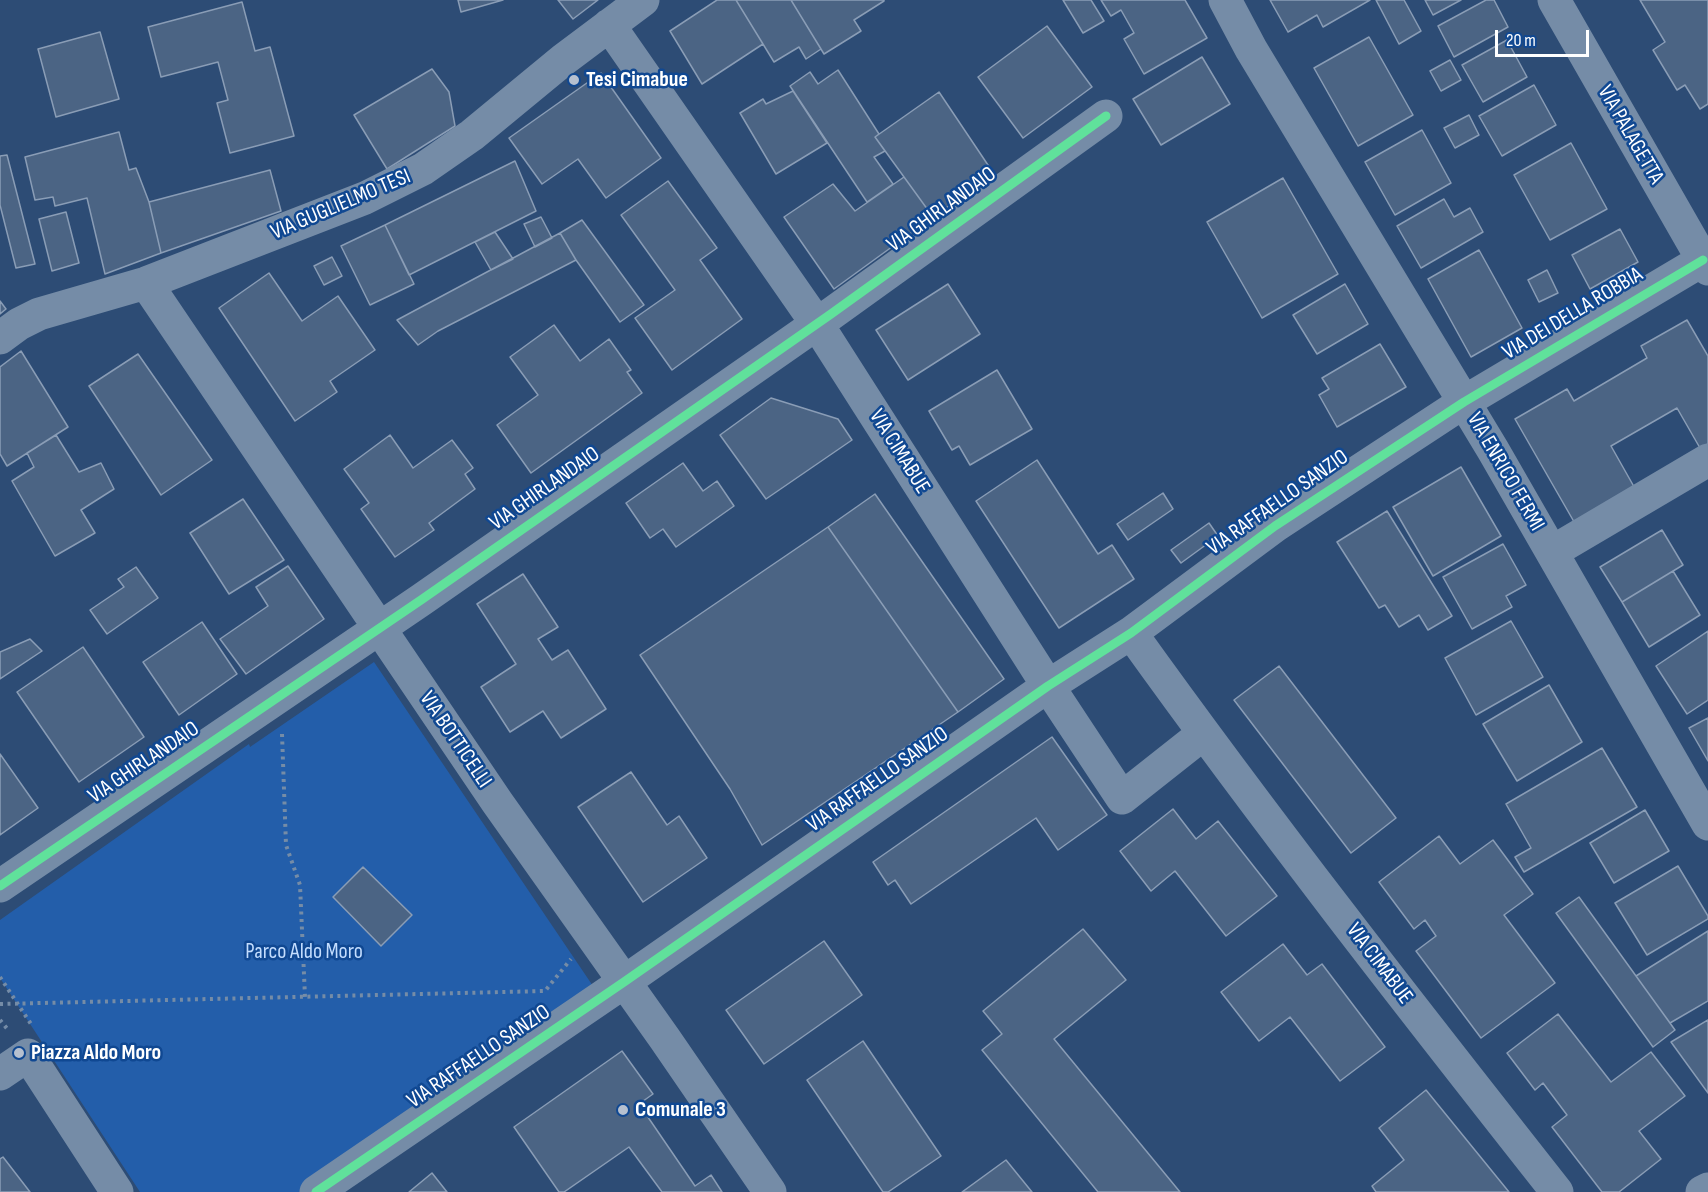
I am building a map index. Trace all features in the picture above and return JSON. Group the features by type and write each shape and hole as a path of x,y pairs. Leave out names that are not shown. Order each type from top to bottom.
{"street":[{"name":"VIA GUGLIELMO TESI","path":"0,338 19,324 39,314 146,283 365,198 423,169 472,135 563,60 643,0"},
{"name":"VIA ENRICO FERMI","path":"1225,0 1251,49 1552,552 1708,824"},
{"name":"VIA PALAGETTA","path":"1554,0 1705,264"},
{"name":"VIA CIMABUE","path":"609,25 817,324 1122,798 1203,734"},
{"name":"VIA GHIRLANDAIO","path":"0,886 380,628 817,324 1106,116"},
{"name":"VIA DEI DELLA ROBBIA","path":"1464,402 1705,264"},
{"name":"VIA BOTTICELLI","path":"146,283 497,802 696,1083 770,1192"},
{"name":"VIA RAFFAELLO SANZIO","path":"316,1192 624,982 1048,686 1131,633 1275,526 1464,402"},
{"path":"1552,552 1708,460"},
{"name":"VIA CIMABUE","path":"1131,633 1203,734 1409,1004 1557,1192"},
{"path":"0,1074 28,1055 117,1192"},
{"path":"1702,1192 1708,1189"}],"path":[{"path":"272,700 282,721 286,845 300,885 305,997"},
{"path":"0,1004 545,991 575,953 595,940"}],"green space":[{"name":"Parco Aldo Moro","path":"374,662 597,992 304,1192 140,1192 0,978 0,920 249,744 250,747"}],"building":[{"path":"458,0 503,0 461,12"},
{"path":"558,0 598,0 573,19"},
{"path":"717,0 736,0 763,44 702,84 670,31"},
{"path":"736,0 791,0 821,49 806,59 799,47 774,62"},
{"path":"791,0 884,1 854,20 861,31 824,54"},
{"path":"1063,0 1091,0 1104,21 1083,33"},
{"path":"1101,0 1185,0 1207,38 1144,74 1124,39 1134,33 1121,10 1111,16"},
{"path":"1270,0 1370,0 1323,27 1317,15 1288,32"},
{"path":"1376,0 1404,0 1421,31 1399,44"},
{"path":"1425,0 1461,0 1433,15"},
{"path":"1486,0 1494,0 1508,27 1454,57 1438,26"},
{"path":"1640,0 1708,0 1708,104 1700,109 1685,85 1677,90 1653,50 1665,42"},
{"path":"242,2 255,51 270,47 294,136 230,153 217,103 228,100 218,62 161,77 148,27"},
{"path":"1047,26 1092,87 1023,138 978,77"},
{"path":"100,32 119,99 56,117 38,49"},
{"path":"1369,37 1413,115 1358,146 1314,68"},
{"path":"1507,40 1527,77 1483,102 1462,65"},
{"path":"1202,57 1230,104 1161,145 1133,99"},
{"path":"1450,60 1461,80 1441,91 1430,71"},
{"path":"432,69 449,92 455,126 387,169 354,115"},
{"path":"838,70 879,134 875,137 885,151 874,157 893,184 867,202 790,86 810,72 818,84"},
{"path":"601,73 661,158 606,198 578,159 542,184 509,138"},
{"path":"1534,85 1556,125 1502,156 1479,116"},
{"path":"793,91 827,143 776,174 740,113 763,99 766,104"},
{"path":"939,92 994,174 933,217 875,137"},
{"path":"1469,115 1479,135 1455,148 1444,128"},
{"path":"1422,130 1451,183 1395,215 1365,162"},
{"path":"119,132 129,170 136,168 149,202 161,253 105,274 87,198 55,206 53,197 35,200 25,157"},
{"path":"1571,143 1607,209 1550,240 1514,175"},
{"path":"7,155 35,264 16,268 0,205 0,156"},
{"path":"515,161 536,211 409,275 385,225"},
{"path":"270,170 281,211 161,253 149,202"},
{"path":"904,177 933,217 834,289 784,217 833,184 855,211"},
{"path":"1283,178 1338,274 1262,318 1207,222"},
{"path":"668,181 717,248 700,260 742,319 672,370 635,318 675,290 621,215"},
{"path":"1444,199 1454,217 1470,208 1483,232 1421,268 1397,226"},
{"path":"66,212 79,263 52,271 39,219"},
{"path":"541,217 552,238 535,247 524,224"},
{"path":"582,220 644,305 620,322 576,260 560,233"},
{"path":"385,225 414,284 370,305 341,246"},
{"path":"1620,229 1638,262 1590,289 1572,255"},
{"path":"495,232 513,259 491,270 475,242"},
{"path":"560,233 576,260 438,331 418,345 397,320"},
{"path":"1479,250 1522,328 1471,357 1428,279"},
{"path":"332,257 342,276 324,285 314,266"},
{"path":"1547,270 1558,293 1539,302 1528,280"},
{"path":"269,273 302,321 338,296 375,350 330,381 337,392 295,421 219,308"},
{"path":"948,284 980,334 908,380 876,330"},
{"path":"1345,284 1368,324 1317,354 1293,315"},
{"path":"0,301 6,309 0,314"},
{"path":"1687,320 1708,356 1708,444 1700,448 1677,408 1611,446 1637,492 1577,527 1515,419 1567,389 1574,401 1647,358 1641,346"},
{"path":"554,325 580,361 609,339 631,370 627,372 642,393 531,473 497,425 538,395 510,357"},
{"path":"1380,344 1406,387 1337,427 1319,395 1329,389 1322,378"},
{"path":"21,351 68,427 7,466 0,454 0,367"},
{"path":"138,354 212,460 161,495 89,386"},
{"path":"997,370 1032,429 970,465 959,446 952,450 929,411"},
{"path":"771,398 838,419 852,440 766,499 720,435"},
{"path":"56,435 79,472 101,463 114,489 81,510 95,533 55,556 12,481 34,467 27,453"},
{"path":"390,435 413,468 452,440 473,468 465,474 475,489 429,523 434,530 395,557 361,509 369,503 344,469"},
{"path":"1037,460 1098,554 1112,545 1134,579 1059,628 976,501"},
{"path":"683,463 703,491 717,481 734,506 676,547 663,529 650,538 626,503"},
{"path":"1461,467 1501,536 1433,576 1393,507"},
{"path":"1163,493 1173,509 1128,540 1117,524"},
{"path":"875,494 1004,679 958,712 828,527"},
{"path":"243,499 284,560 229,594 190,533"},
{"path":"1387,511 1452,616 1428,630 1419,615 1399,627 1385,605 1379,608 1337,542"},
{"path":"1209,523 1218,536 1181,563 1171,550"},
{"path":"828,527 958,712 762,845 730,789 640,655"},
{"path":"1662,530 1683,565 1622,602 1600,567"},
{"path":"1503,544 1526,585 1506,596 1512,607 1472,629 1443,577"},
{"path":"288,566 324,619 246,674 220,639 268,606 256,587"},
{"path":"136,567 158,598 107,634 90,610 124,587 118,579"},
{"path":"1673,571 1700,615 1649,647 1622,602"},
{"path":"523,574 558,627 538,639 552,660 568,650 606,709 561,738 543,711 510,732 481,687 516,664 477,604"},
{"path":"1511,621 1543,677 1476,715 1445,658"},
{"path":"202,622 237,674 179,715 143,662"},
{"path":"1708,631 1708,700 1687,714 1656,666"},
{"path":"30,639 42,651 0,679 0,652"},
{"path":"83,647 144,737 79,782 17,692"},
{"path":"1279,666 1396,818 1351,853 1234,700"},
{"path":"1549,685 1582,742 1517,781 1483,724"},
{"path":"1708,718 1708,761 1689,728"},
{"path":"1052,737 1107,815 1058,850 1036,818 911,904 895,880 888,885 873,862"},
{"path":"1602,748 1637,807 1524,872 1515,857 1531,848 1506,804"},
{"path":"0,754 38,808 0,835"},
{"path":"631,772 667,825 679,816 707,858 643,902 578,807"},
{"path":"1173,809 1196,839 1218,821 1277,896 1226,936 1175,871 1151,891 1120,851"},
{"path":"1645,810 1669,851 1614,883 1590,843"},
{"path":"1439,836 1460,864 1493,840 1533,894 1504,915 1555,983 1481,1038 1416,951 1436,936 1425,920 1414,929 1379,882"},
{"path":"1678,866 1708,919 1647,955 1615,903"},
{"path":"363,867 412,915 381,946 333,897"},
{"path":"1579,897 1675,1030 1653,1047 1556,913"},
{"path":"1083,929 1126,980 1054,1039 1180,1192 1098,1192 982,1050 1002,1034 983,1011"},
{"path":"1708,931 1708,1001 1670,1023 1636,976"},
{"path":"824,941 862,995 764,1064 726,1010"},
{"path":"1283,944 1307,975 1322,964 1385,1047 1340,1081 1290,1017 1259,1041 1221,992"},
{"path":"1558,1014 1611,1082 1651,1052 1685,1096 1639,1131 1661,1159 1619,1192 1602,1192 1552,1127 1567,1115 1543,1083 1535,1090 1507,1053"},
{"path":"1708,1020 1708,1093 1671,1042"},
{"path":"863,1041 941,1156 888,1192 883,1192 807,1080"},
{"path":"622,1051 653,1094 639,1104 695,1186 711,1175 722,1192 662,1192 629,1147 564,1192 559,1192 514,1127"},
{"path":"1426,1090 1509,1192 1376,1192 1372,1186 1404,1160 1379,1128"},
{"path":"3,1157 30,1192 0,1192 0,1159"},
{"path":"1006,1160 1032,1192 962,1192"},
{"path":"432,1173 447,1192 409,1192"}],"cycle path":[{"path":"0,886 421,600 831,314 1106,116"},
{"path":"316,1192 624,982 1048,686 1131,633 1275,526 1464,402 1703,260"}],"place":[{"name":"Tesi Cimabue","path":"574,80"},
{"name":"Piazza Aldo Moro","path":"19,1053"},
{"name":"Comunale 3","path":"623,1110"}]}
